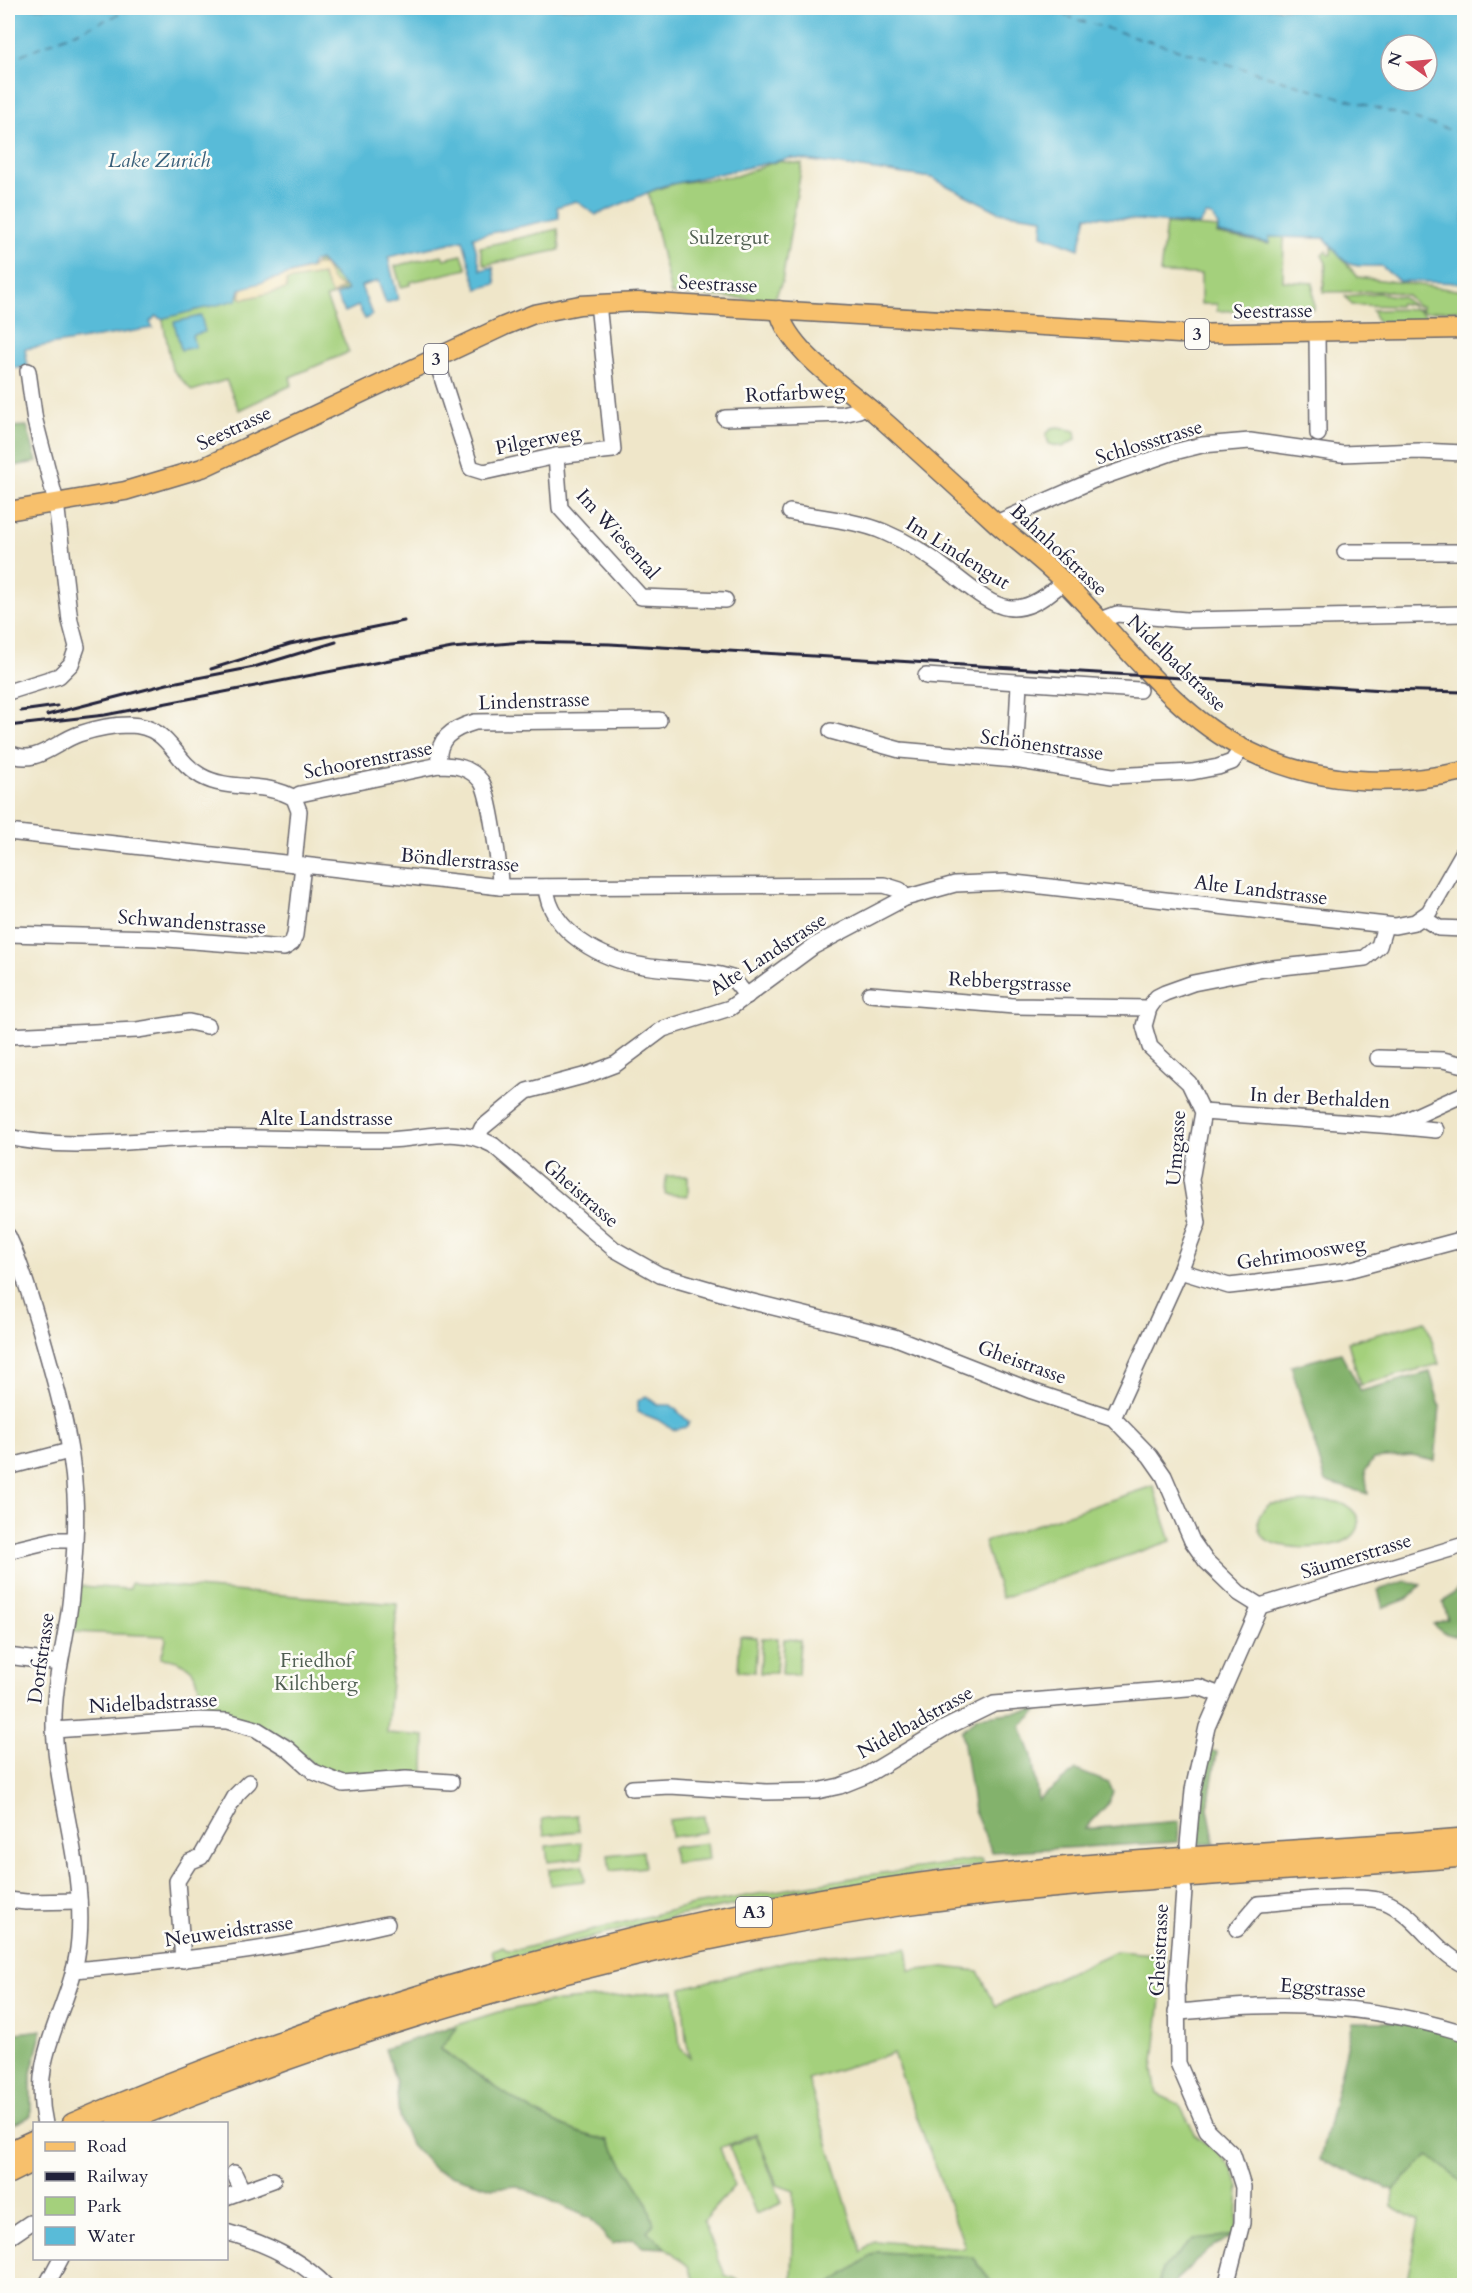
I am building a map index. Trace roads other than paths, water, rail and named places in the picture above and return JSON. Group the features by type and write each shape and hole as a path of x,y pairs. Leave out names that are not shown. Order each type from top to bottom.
{"highway":[{"name":"A3","path":"78,2122 248,2053 411,1997 562,1955 718,1919 824,1899 1002,1874 1464,1839"},
{"name":"A3","path":"123,2122 284,2058 437,2008 595,1965 758,1929 900,1905 1049,1887 1464,1856"},
{"path":"8,2153 33,2141"},
{"path":"8,2173 33,2160"}],"main road":[{"name":"Seestrasse","path":"8,511 125,491 202,468 504,326 534,315 598,303 639,302 1179,334 1464,329"},
{"name":"Bahnhofstrasse","path":"778,310 782,325 817,364 865,404 1063,582 1101,620"},
{"name":"Nidelbadstrasse","path":"1101,620 1175,698 1206,726 1242,748 1287,766 1345,780 1403,781 1464,771"}],"street":[{"name":"Pilgerweg","path":"436,359 471,468 484,472 556,456 613,450 598,303"},
{"path":"1317,332 1318,434"},
{"path":"8,692 59,676 68,668 77,647 70,621 56,502 35,421 27,371"},
{"name":"Rotfarbweg","path":"725,418 843,414 859,410 865,404"},
{"name":"Schlossstrasse","path":"996,523 1094,480 1174,452 1202,445 1250,441 1342,454 1419,450 1464,453"},
{"name":"Im Wiesental","path":"556,456 560,507 641,597 725,600"},
{"name":"Im Lindengut","path":"790,512 881,531 914,546 983,598 1005,607 1027,606 1042,599 1063,582"},
{"path":"1345,552 1464,552"},
{"name":"Bahnhofstrasse","path":"1101,620 1117,614 1186,620 1464,614"},
{"path":"926,676 1019,684 1139,690"},
{"path":"1015,760 1019,684"},
{"name":"Lindenstrasse","path":"439,765 437,753 446,736 459,727 475,723 660,720"},
{"name":"Schoorenstrasse","path":"8,752 18,757 32,757 78,734 119,726 138,726 152,730 168,741 189,766 207,779 273,789 294,798 299,811 299,864"},
{"name":"Schönenstrasse","path":"831,731 900,750 1015,760 1112,776 1181,773 1232,762 1242,748"},
{"name":"Schoorenstrasse","path":"294,798 300,794 439,765 455,765 471,772 483,783 490,811 500,887"},
{"name":"Böndlerstrasse","path":"8,832 500,887 884,885 900,890 905,898"},
{"path":"1464,851 1429,912 1423,918 1439,928 1464,929"},
{"name":"Schwandenstrasse","path":"8,934 155,938 284,948 292,943 295,935 299,864"},
{"name":"Alte Landstrasse","path":"8,1137 86,1144 194,1138 388,1140 454,1133 478,1137 482,1128 527,1091 587,1075 616,1064 663,1029 730,1008 814,946 905,898 930,889 956,884 1006,882 1385,926 1415,922 1423,918"},
{"path":"546,887 547,900 566,930 593,949 642,966 732,978 747,996"},
{"path":"1149,1008 1157,997 1193,983 1264,969 1365,958 1379,946 1385,926"},
{"name":"Rebbergstrasse","path":"870,994 1014,1006 1149,1008"},
{"name":"Umgasse","path":"1113,1418 1180,1271 1198,1223 1191,1180 1203,1112 1189,1083 1150,1047 1144,1026 1149,1008"},
{"path":"8,1036 137,1030 189,1022 207,1026"},
{"path":"1378,1058 1443,1060 1464,1065"},
{"name":"In der Bethalden","path":"1203,1112 1394,1126 1464,1094"},
{"path":"1394,1126 1436,1130"},
{"name":"Gheistrasse","path":"478,1137 493,1145 614,1249 660,1275 738,1298 894,1337 1005,1380 1113,1418 1150,1456 1164,1476 1192,1541 1206,1561 1239,1593 1260,1606"},
{"name":"Dorfstrasse","path":"8,1236 21,1268 52,1369 75,1492 75,1540 70,1610 54,1692 54,1730 79,1901 80,1936 74,1970 43,2060 40,2103 45,2122"},
{"name":"Gehrimoosweg","path":"1180,1271 1229,1286 1256,1283 1344,1271 1464,1239"},
{"path":"8,1467 69,1451"},
{"path":"8,1551 54,1540 75,1540"},
{"name":"Säumerstrasse","path":"1260,1606 1464,1545"},
{"path":"1188,1845 1199,1758 1220,1695 1260,1606"},
{"path":"8,1656 59,1663"},
{"name":"Nidelbadstrasse","path":"639,1788 670,1785 794,1793 817,1791 840,1786 865,1776 945,1728 994,1704 1199,1687 1220,1695"},
{"name":"Nidelbadstrasse","path":"54,1730 199,1720 227,1721 256,1729 288,1749 314,1772 343,1784 406,1779 451,1782"},
{"path":"183,1960 177,1881 189,1862 201,1857 236,1795 249,1782"},
{"name":"Gheistrasse","path":"1184,1890 1176,2012 1178,2063 1207,2130 1233,2155 1243,2187 1242,2223 1226,2286"},
{"path":"1237,1929 1258,1904 1373,1898 1392,1904 1452,1959 1464,1965"},
{"path":"8,1900 79,1901"},
{"name":"Neuweidstrasse","path":"74,1970 183,1960 320,1939 387,1924"},
{"name":"Eggstrasse","path":"1176,2012 1253,2006 1330,2006 1414,2018 1464,2032"},
{"path":"234,2173 242,2190"},
{"path":"228,2196 273,2180"},
{"path":"8,2238 30,2223"},
{"path":"228,2233 284,2255 314,2273 326,2286"},
{"path":"46,2286 60,2260"}],"water":[{"name":"Lake Zurich","path":"8,8 1464,8 1464,283 1399,281 1381,266 1360,266 1348,263 1325,238 1269,237 1269,243 1218,233 1215,220 1212,216 1206,215 1199,225 1087,216 1079,249 1042,235 1043,218 999,212 932,178 791,158 663,186 596,215 576,201 557,207 559,218 473,237 481,270 493,267 496,284 477,289 463,240 388,257 398,299 386,303 378,281 361,286 372,315 365,319 358,306 345,312 336,296 348,290 320,260 313,262 310,268 240,289 237,300 161,319 156,316 150,322 153,328 25,349 28,367 8,369"},
{"path":"201,316 205,332 192,335 195,347 181,350 174,322"},
{"path":"646,1396 658,1405 671,1405 689,1422 687,1427 673,1430 658,1420 638,1412 638,1401"}],"railway":[{"path":"211,669 290,644 404,621"},
{"path":"47,715 167,684 254,667 336,642"},
{"path":"8,726 105,715 452,648 523,642 610,644 1385,690 1464,692"},
{"path":"21,711 57,706"}],"park label":[{"name":"Sulzergut","path":"729,237"},
{"name":"Friedhof Kilchberg","path":"316,1672"}]}
